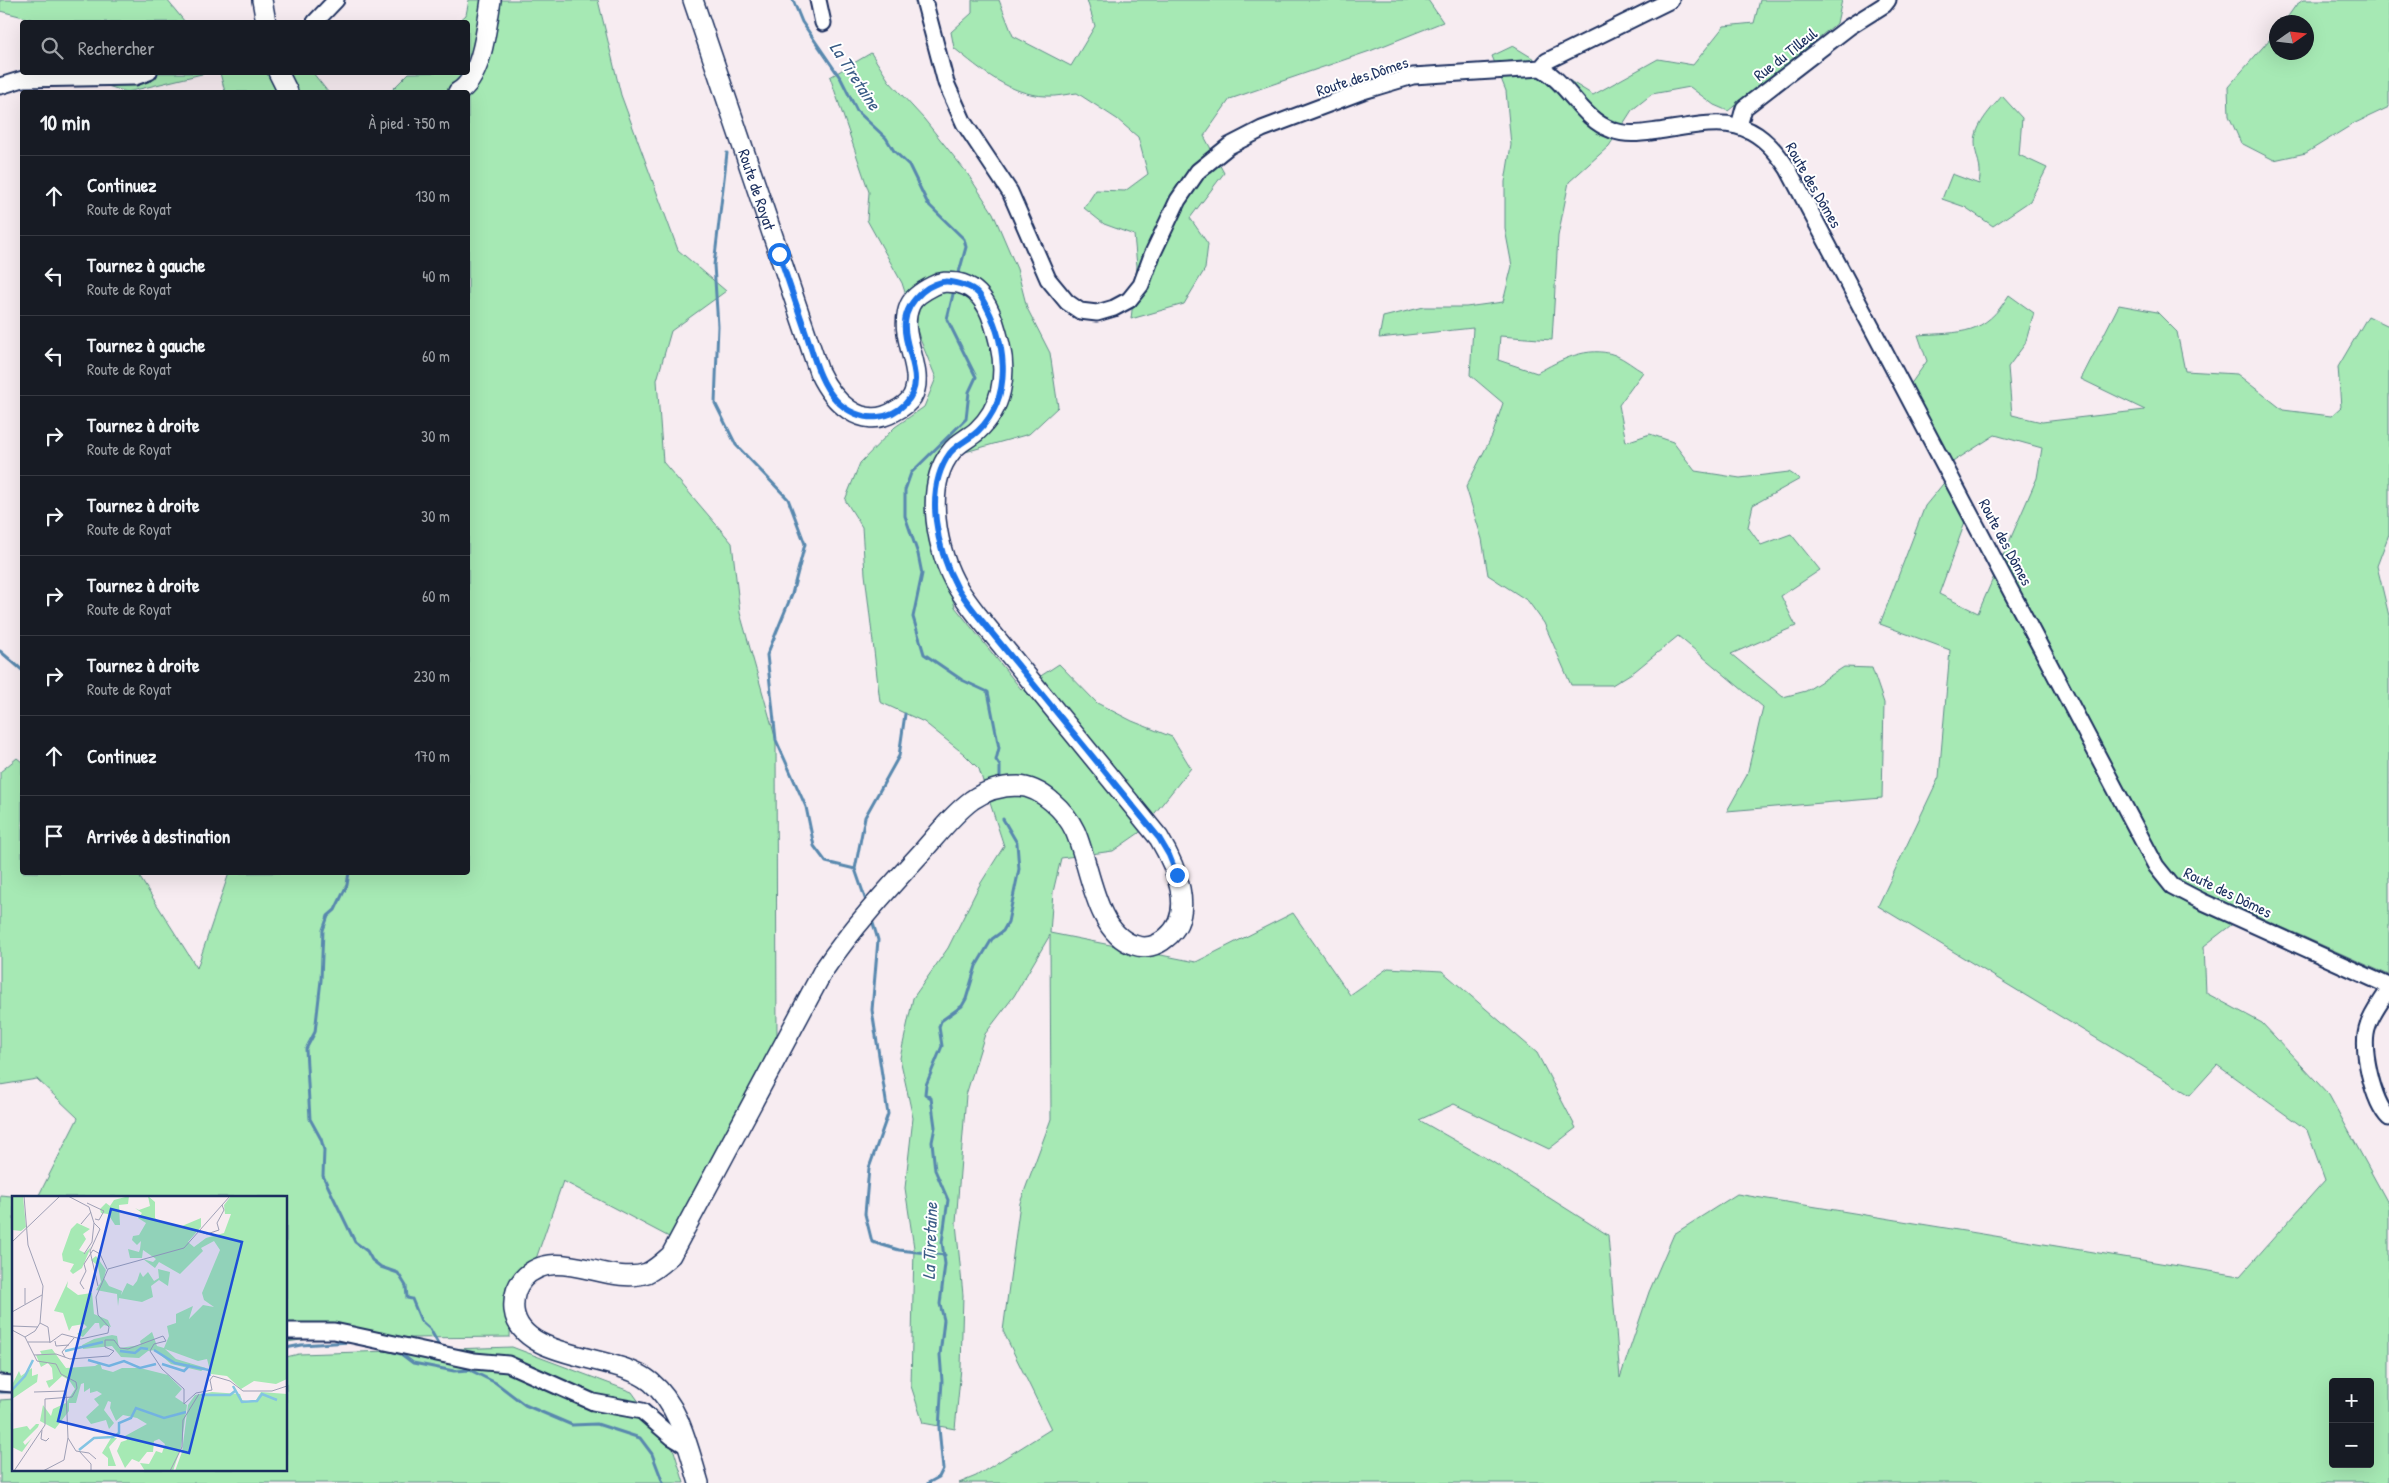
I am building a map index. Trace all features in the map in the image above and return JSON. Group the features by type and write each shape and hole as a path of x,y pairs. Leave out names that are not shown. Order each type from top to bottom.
{"main road":[{"path":"262,0 266,20"},
{"path":"460,90 472,74 480,58 491,0"},
{"name":"Route de Royat","path":"693,0 819,372 827,390 838,402 848,411 876,418 890,414 903,407 912,397 916,384 915,368 908,346 905,322 911,303 924,290 945,281 966,285 980,294 992,317 1000,347 1004,380 996,409 978,430 951,452 940,472 935,494 936,520 944,556 957,587 1021,670 1159,838 1169,855 1177,875 1181,895 1179,921 1172,933 1152,946 1135,946 1117,935 1106,921 1076,832 1066,816 1052,801 1034,790 1020,786 985,792 971,800 847,936 823,971 671,1255 658,1267 646,1273 630,1276 609,1275 572,1266 554,1265 538,1268 525,1277 517,1287 513,1300 515,1317 523,1330 537,1342 555,1351 614,1363 632,1369 650,1381 664,1395 673,1409 699,1483"},
{"path":"280,75 287,90"}],"street":[{"path":"318,20 336,0"},
{"path":"818,0 823,23"},
{"name":"Route des Dômes","path":"924,0 946,83 964,123 1010,192 1048,279 1067,302 1080,311 1097,312 1114,308 1130,300 1141,285 1152,255 1178,200 1198,171 1229,146 1289,119 1363,90 1413,76 1541,68 1553,75 1592,120 1613,131 1635,134 1723,123 1747,127 1763,138 1777,152 1788,169 2156,866 2172,886 2200,901 2389,987"},
{"path":"1541,68 1546,62 1671,0"},
{"name":"Rue du Tilleul","path":"1739,126 1744,108 1849,27 1884,5 1888,0"},
{"path":"0,86 23,79 135,77 141,75"},
{"path":"2389,987 2368,1025 2365,1040 2375,1093 2380,1107 2389,1118"},
{"path":"288,1331 334,1331 474,1361 508,1364 593,1402 642,1412 672,1437 687,1446"}],"green space":[{"path":"0,0 167,0 183,20 35,20 0,11"},
{"path":"469,0 598,0 621,95 678,250 726,291 671,331 657,380 663,462 732,543 740,613 776,740 777,1045 671,1238 563,1181 537,1256 511,1290 510,1337 309,1339 288,1342 288,1196 39,1196 78,1118 37,1079 0,1085 0,772 17,758 20,760 20,875 138,875 197,968 228,875 470,875 470,90 392,90 407,75 470,75 470,20 460,20 466,15"},
{"path":"972,0 999,0 1013,36 1071,66 1095,26 1087,0 1428,0 1443,22 1370,51 1230,99 1204,136 1224,173 1190,218 1208,244 1205,269 1184,304 1131,319 1137,266 1134,235 1104,224 1084,208 1096,190 1125,191 1148,174 1138,137 1117,119 1077,93 1050,96 1033,95 1020,91 985,73 954,48 951,32 972,13"},
{"path":"1760,0 1842,0 1837,23 1728,111 1714,105 1690,87 1652,94 1632,110 1609,146 1569,182 1558,236 1552,340 1500,336 1498,360 1537,373 1575,355 1605,352 1615,355 1643,372 1619,405 1626,442 1650,434 1673,442 1695,471 1740,478 1789,472 1800,479 1753,505 1748,527 1761,545 1791,534 1820,570 1781,596 1796,626 1731,654 1783,697 1806,691 1844,667 1872,668 1884,703 1882,798 1727,811 1747,775 1763,707 1678,636 1635,671 1612,685 1571,685 1544,623 1528,601 1488,575 1482,539 1466,487 1492,436 1503,403 1470,375 1473,328 1379,338 1383,317 1424,307 1466,307 1503,302 1512,266 1505,229 1505,182 1511,145 1506,91 1492,56 1513,46 1593,95 1658,59 1693,65 1724,26 1754,23"},
{"path":"2303,0 2389,0 2389,107 2353,124 2306,153 2274,160 2241,143 2229,116 2228,87 2269,40 2269,60 2314,60 2314,15 2289,15 2296,5"},
{"path":"871,53 889,81 924,119 967,173 993,213 1017,269 1027,308 1050,353 1058,407 1029,434 937,460 927,512 955,607 1021,689 1059,664 1097,703 1132,721 1172,737 1191,768 1139,833 1113,851 1061,858 1053,892 1050,933 1196,962 1293,913 1350,995 1388,968 1442,971 1537,1053 1576,1128 1549,1149 1454,1104 1419,1120 1491,1161 1608,1235 1620,1378 1649,1292 1674,1234 1737,1194 2240,1276 2325,1180 2307,1130 2217,1065 2190,1095 1878,906 1939,777 1950,650 1880,624 1925,506 1947,479 1967,517 1939,594 1978,613 2037,478 2042,448 1995,435 1951,463 1910,385 1927,361 1918,335 1960,332 1981,325 2000,308 2009,295 2034,313 2025,344 2008,367 2012,415 2042,422 2145,410 2081,379 2119,305 2157,312 2177,332 2185,371 2237,374 2283,410 2331,416 2341,407 2338,367 2368,316 2389,326 2389,534 2377,566 2389,616 2389,975 2248,912 2204,946 2206,993 2262,1023 2329,1095 2389,1205 2389,1483 959,1483 976,1476 1051,1429 1003,1331 1020,1203 1051,1119 1050,935 1014,996 985,1034 966,1095 956,1223 963,1295 961,1368 955,1429 923,1423 911,1386 914,1248 905,1188 913,1118 900,1058 913,998 948,948 979,886 1004,846 979,769 964,754 924,722 880,702 865,574 862,527 845,500 860,463 895,427 924,407 936,378 920,339 902,283 867,220 869,192 830,77"},
{"path":"72,75 198,75 135,90 120,90"},
{"path":"221,75 315,75 326,90 224,90"},
{"path":"2002,96 2022,118 2019,155 2047,168 2030,201 1993,226 1965,207 1942,199 1952,174 1979,184 1980,171 1975,148 1976,136 1985,117"},
{"path":"0,1195 12,1196 12,1378 0,1376"},
{"path":"512,1347 632,1392 674,1451 684,1483 0,1483 0,1400 12,1399 12,1470 288,1470 288,1357 299,1354"}],"waterway":[{"name":"La Tiretaine","path":"793,0 802,22 841,79 857,111 886,138 894,151 909,165 928,204 964,239 966,247 958,276"},
{"path":"727,153 714,265 718,326 715,403 736,445 788,499 805,544 792,594 767,655 776,740 806,807 814,846 826,862 855,869 866,901"},
{"name":"La Tiretaine","path":"954,290 947,319 976,377 969,392 966,419 911,473 905,490 905,516 918,554 922,574 913,617 924,654 962,680 988,692 999,748 996,760 1000,766 1000,779"},
{"path":"0,651 20,668"},
{"path":"855,869 865,817 899,756 905,714"},
{"name":"La Tiretaine","path":"928,1483 939,1477 943,1469 939,1428 942,1381 940,1355 944,1320 940,1304 945,1264 942,1242 948,1200 935,1170 932,1142 935,1127 931,1098 925,1094 926,1085 942,1046 939,1027 941,1021 962,1006 976,966 992,939 1003,931 1008,922 1019,869 1017,843 1003,819"},
{"path":"349,875 347,885 335,910 328,916 323,930 321,980 315,1032 306,1049 310,1119 321,1139 324,1150 323,1176 355,1242 367,1251 372,1260 381,1267 398,1273 406,1286 407,1298 412,1299 421,1321 430,1329 440,1347"},
{"path":"872,920 878,940 872,1010 888,1114 869,1168 865,1214 872,1242 899,1250 945,1255"},
{"path":"288,1348 350,1342"},
{"path":"383,1349 401,1354 413,1363 454,1371 470,1370"},
{"path":"458,1364 496,1383 525,1405 572,1425 597,1424 640,1438 652,1454 663,1483"},
{"path":"0,1392 12,1392"}],"route":[{"path":"779,254 819,372 827,390 848,411 862,416 876,418 890,414 903,407 912,397 916,384 915,368 908,346 905,322 911,303 924,290 945,281 966,285 980,294 992,317 1000,347 1004,380 996,409 978,430 951,452 940,472 935,494 936,520 944,556 957,587 978,616 1159,838 1169,855 1177,875"}]}
